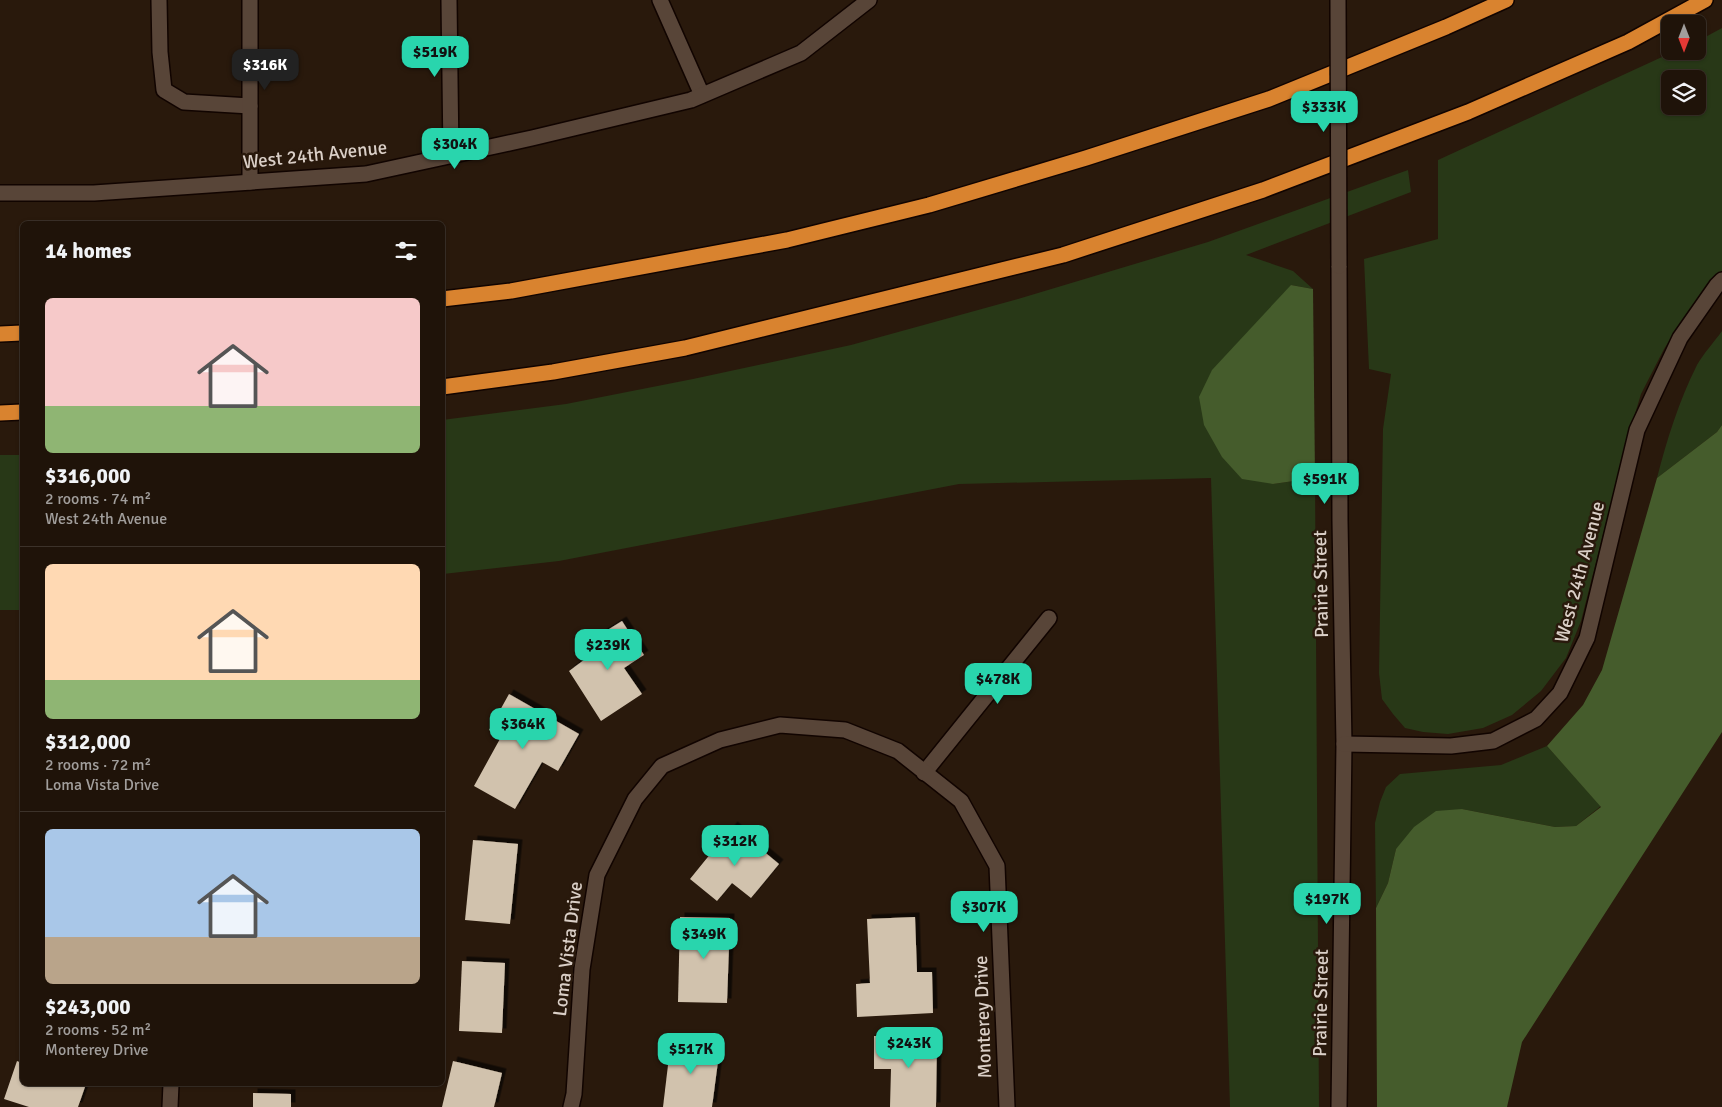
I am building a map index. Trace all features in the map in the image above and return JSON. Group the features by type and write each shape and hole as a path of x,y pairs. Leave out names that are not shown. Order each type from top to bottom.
{"highway":[{"path":"445,299 511,291 787,240 929,205 1086,158 1269,99 1446,27 1506,0"},
{"path":"445,387 553,372 685,348 1063,255 1263,190 1468,112 1628,42 1706,0"},
{"path":"0,334 20,333"},
{"path":"0,412 20,412"}],"street":[{"path":"159,0 160,52 164,90 184,102 250,106"},
{"path":"250,0 250,182"},
{"path":"449,0 451,156"},
{"path":"660,0 702,95"},
{"name":"West 24th Avenue","path":"0,193 94,193 366,174 542,136 691,100 801,53 869,0"},
{"name":"Prairie Street","path":"1338,0 1340,521 1344,744 1339,1107"},
{"name":"West 24th Avenue","path":"1344,744 1451,746 1493,741 1536,719 1560,693 1587,638 1637,430 1680,338 1722,280"},
{"path":"924,773 1049,618"},
{"name":"Loma Vista Drive","path":"571,1107 574,1094 582,969 597,875 635,800 662,766 720,740 780,725 845,730 898,751 924,773"},
{"name":"Monterey Drive","path":"924,773 961,802 996,866 1007,1107"},
{"path":"170,1107 171,1086"}],"green space":[{"path":"1722,28 1722,271 1687,313 1664,349 1641,394 1627,440 1581,621 1566,658 1541,691 1512,715 1483,728 1448,734 1405,728 1382,699 1379,673 1383,429 1391,374 1369,369 1364,259 1438,239 1438,160 1661,57 1661,60 1706,60 1706,37"},
{"path":"1408,170 1411,192 1246,255 1293,271 1313,289 1291,285 1273,484 1315,478 1319,1107 1230,1107 1211,478 959,484 559,561 445,574 445,420 566,404 851,345 1018,299 1208,242"},
{"path":"1291,285 1313,289 1315,478 1273,484 1242,479 1222,457 1204,425 1199,397 1212,370"},
{"path":"1722,331 1722,425 1717,432 1657,478 1674,420 1685,392 1697,365"},
{"path":"1722,425 1722,732 1522,1042 1507,1107 1377,1107 1376,908 1388,883 1396,849 1414,827 1436,811 1462,809 1555,827 1576,826 1601,807 1547,746 1583,705 1602,670 1657,478 1717,432"},
{"path":"0,455 20,455 20,610 0,610"},
{"path":"1547,746 1601,806 1576,826 1555,827 1462,809 1396,849 1388,883 1376,908 1375,823 1386,787 1400,774 1501,765"}],"building":[{"path":"622,621 644,655 624,668 642,694 601,721 569,671 584,660 577,649"},
{"path":"509,694 579,734 558,771 542,762 515,809 474,786 501,737 489,730"},
{"path":"733,826 779,864 751,898 732,883 717,901 690,879"},
{"path":"473,840 518,844 510,924 465,920"},
{"path":"680,917 730,918 727,1003 678,1002"},
{"path":"915,917 917,972 932,972 933,1013 857,1017 856,984 870,983 867,919"},
{"path":"462,961 505,963 502,1033 459,1031"},
{"path":"874,1036 937,1037 936,1107 890,1107 891,1069 874,1069"},
{"path":"671,1040 720,1046 712,1107 663,1107"},
{"path":"17,1061 20,1062 20,1086 85,1086 78,1107 29,1107 4,1099"},
{"path":"453,1061 502,1073 494,1107 442,1107"},
{"path":"253,1093 291,1094 291,1107 253,1107"}]}
